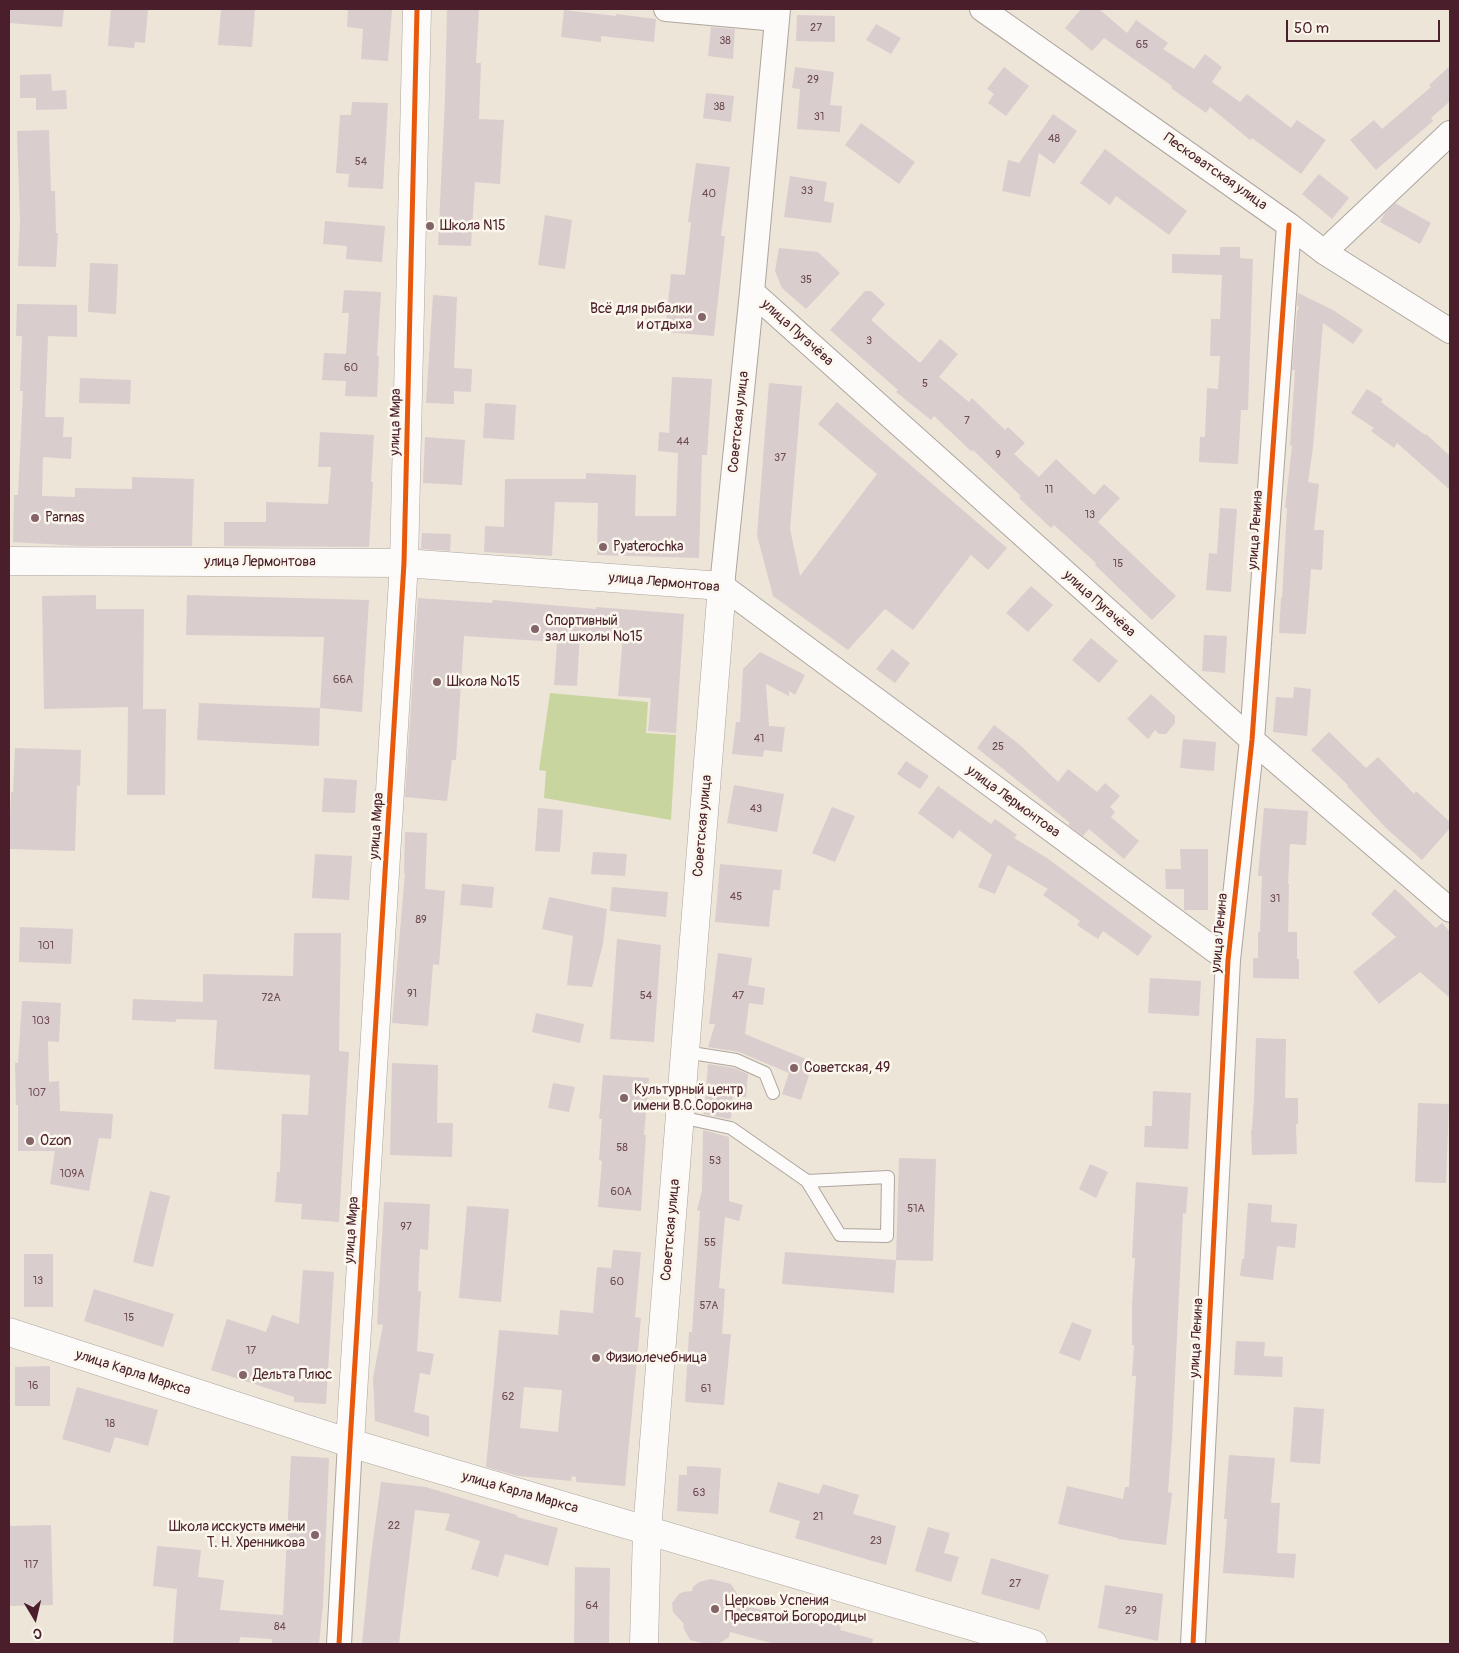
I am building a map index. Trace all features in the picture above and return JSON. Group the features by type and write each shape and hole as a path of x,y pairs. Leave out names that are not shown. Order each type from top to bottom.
{"main road":[{"name":"улица Мира","path":"350,1442 404,563 418,9"},
{"name":"улица Лермонтова","path":"9,561 404,563 722,586"},
{"name":"Советская улица","path":"644,1644 647,1530 722,586"},
{"name":"улица Карла Маркса","path":"9,1332 350,1442 1033,1644"}],"street":[{"path":"666,9 778,14"},
{"name":"Песковатская улица","path":"982,9 1289,225 1324,252 1450,331"},
{"name":"Советская улица","path":"722,586 778,14"},
{"path":"1324,252 1450,133"},
{"name":"улица Ленина","path":"1193,1644 1228,960 1252,740 1289,225"},
{"name":"улица Пугачёва","path":"752,292 1252,740 1450,910"},
{"name":"улица Лермонтова","path":"722,586 1228,960"},
{"name":"улица Мира","path":"339,1644 350,1442"}],"lane":[{"path":"685,1052 736,1060 765,1073 773,1093"},
{"path":"680,1117 731,1128 807,1181 840,1236 887,1236 888,1177 807,1181"}],"green space":[{"path":"550,693 648,702 646,733 676,735 671,820 544,798 546,771 539,770"}],"building":[{"path":"9,9 64,9 62,27 9,23"},
{"path":"111,9 148,9 145,43 135,42 134,48 108,46"},
{"path":"221,9 255,9 252,47 218,45"},
{"path":"348,9 392,10 388,61 361,59 363,29 347,27"},
{"path":"447,9 479,9 476,63 481,63 479,119 504,120 500,184 475,182 471,246 438,245"},
{"path":"1081,9 1099,9 1127,33 1136,20 1168,43 1163,49 1194,69 1205,54 1222,67 1212,82 1240,102 1247,94 1291,128 1297,120 1326,140 1301,174 1252,138 1250,140 1210,107 1206,113 1171,88 1172,86 1104,38 1092,51 1065,28"},
{"path":"564,10 656,19 654,42 601,36 601,42 561,37"},
{"path":"797,15 835,16 835,42 796,41"},
{"path":"876,24 901,38 891,54 866,40"},
{"path":"711,27 735,29 733,59 708,56"},
{"path":"1450,66 1450,101 1431,118 1433,121 1376,170 1350,140 1374,120 1382,129 1431,87 1429,85"},
{"path":"795,67 834,72 830,105 842,106 840,132 797,129 800,89 792,88"},
{"path":"1004,67 1029,86 1006,116 988,103 994,94 987,89"},
{"path":"51,74 52,91 66,90 67,109 36,110 36,98 20,98 20,75"},
{"path":"706,93 734,96 731,122 703,118"},
{"path":"352,102 388,103 383,189 348,187 349,174 336,173 340,115 351,115"},
{"path":"1053,114 1077,131 1054,164 1039,153 1030,197 1002,191 1008,160 1019,163"},
{"path":"861,123 915,162 899,184 845,145"},
{"path":"49,130 51,191 55,191 56,233 58,233 56,267 18,266 20,222 17,131"},
{"path":"1105,149 1187,211 1169,235 1116,196 1110,205 1080,183"},
{"path":"696,163 730,167 721,236 725,236 714,336 665,332 671,274 685,275 691,222 688,222"},
{"path":"1319,174 1349,198 1332,219 1302,194"},
{"path":"790,176 827,182 824,201 834,203 831,223 784,217"},
{"path":"1395,203 1431,223 1420,244 1380,222 1384,214"},
{"path":"545,215 572,220 565,269 538,265"},
{"path":"325,221 385,226 382,262 346,259 347,246 323,244"},
{"path":"1220,247 1240,247 1240,258 1253,259 1248,410 1241,410 1238,464 1199,462 1200,437 1205,437 1207,388 1218,389 1220,356 1210,356 1211,319 1220,319 1222,275 1172,273 1172,254 1220,255"},
{"path":"779,248 818,252 840,273 806,309 782,288 775,271"},
{"path":"90,263 118,264 116,314 88,312"},
{"path":"344,290 381,292 377,356 379,356 377,397 345,396 346,381 322,380 324,353 346,354 349,313 342,313"},
{"path":"865,291 871,291 885,304 871,320 920,363 940,339 958,354 939,377 969,402 972,398 1005,430 1008,427 1025,443 1014,454 1039,477 1056,459 1094,495 1104,484 1120,498 1098,522 1176,596 1152,620 1095,565 1096,563 1054,525 1051,528 1019,498 1021,496 973,450 971,451 934,416 931,420 896,392 898,390 830,330"},
{"path":"1298,293 1333,310 1363,330 1353,344 1323,323 1313,447 1308,482 1319,484 1314,530 1324,530 1322,570 1311,569 1306,634 1279,633 1287,508 1285,508 1292,446 1290,445 1295,370 1292,370 1299,307 1297,305"},
{"path":"433,295 457,297 454,368 472,369 471,392 454,391 454,404 426,403"},
{"path":"17,304 77,305 77,337 48,336 45,417 64,417 63,437 72,437 71,459 43,457 42,496 75,497 75,488 132,489 132,477 194,479 192,546 81,546 13,542 14,495 18,495 23,391 20,391 22,336 16,336"},
{"path":"672,377 712,379 707,455 702,455 699,558 597,555 598,503 555,502 552,556 484,552 485,526 504,527 505,479 586,479 586,473 636,475 635,516 676,516 678,453 658,451 659,432 669,433"},
{"path":"80,378 131,380 130,404 79,403"},
{"path":"769,383 802,386 790,529 800,576 877,474 818,424 837,402 1007,548 988,570 971,555 913,630 885,609 848,650 773,596 757,535"},
{"path":"1367,389 1383,399 1381,402 1426,434 1450,456 1450,490 1397,443 1394,448 1371,431 1374,428 1351,413"},
{"path":"485,403 516,405 514,440 483,438"},
{"path":"320,432 374,435 369,547 224,546 224,522 266,522 266,502 328,504 331,467 318,467"},
{"path":"425,437 465,440 462,485 423,483"},
{"path":"1220,508 1237,509 1231,592 1206,590 1209,553 1217,554"},
{"path":"422,533 451,534 450,551 421,549"},
{"path":"1031,586 1053,605 1028,632 1006,613"},
{"path":"96,595 96,609 144,609 143,709 166,709 165,795 127,795 128,707 44,709 42,596"},
{"path":"187,595 369,600 362,712 320,708 324,637 186,635"},
{"path":"418,598 492,603 493,600 684,614 676,733 648,731 651,698 618,696 623,635 580,632 577,686 554,685 557,642 464,636 456,760 452,760 447,801 405,797"},
{"path":"1204,635 1227,636 1225,673 1202,671"},
{"path":"1091,638 1118,661 1099,683 1072,660"},
{"path":"892,649 910,663 895,683 876,669"},
{"path":"760,652 805,675 795,695 789,691 789,696 766,684 769,726 785,727 782,752 764,750 763,757 732,754 736,722 740,722 743,669"},
{"path":"1294,687 1311,689 1307,736 1273,732 1276,697 1293,698"},
{"path":"1151,694 1175,716 1175,723 1166,734 1159,734 1155,730 1148,739 1127,719"},
{"path":"199,703 320,708 319,746 197,740"},
{"path":"994,725 1020,745 1058,782 1068,769 1097,792 1105,783 1120,796 1110,807 1115,812 1111,817 1139,841 1124,859 1089,829 1083,836 1068,825 1070,823 977,748"},
{"path":"1329,732 1366,768 1378,757 1414,794 1416,791 1450,822 1450,828 1422,860 1386,828 1348,785 1311,750"},
{"path":"1183,739 1216,742 1214,771 1180,768"},
{"path":"15,748 81,750 80,786 77,785 75,851 9,849"},
{"path":"906,761 929,776 920,789 897,774"},
{"path":"324,778 357,780 355,813 322,812"},
{"path":"734,785 784,794 777,832 727,823"},
{"path":"938,786 991,824 995,819 1017,835 1014,838 1047,858 1152,936 1138,956 1103,931 1098,939 1077,925 1080,921 1043,895 1048,889 1008,865 995,894 978,887 992,855 959,830 953,839 918,813"},
{"path":"832,807 855,816 835,862 812,853"},
{"path":"538,808 563,810 560,852 535,851"},
{"path":"1264,808 1308,811 1306,845 1290,844 1288,932 1297,932 1299,979 1253,978 1253,958 1258,958 1258,932 1260,932 1262,876 1258,876"},
{"path":"405,832 427,833 425,889 445,891 439,965 433,964 428,1026 392,1023 405,873"},
{"path":"1180,849 1208,849 1208,910 1184,910 1184,889 1166,889 1165,869 1181,869"},
{"path":"593,852 627,854 625,876 591,874"},
{"path":"315,854 352,856 349,900 312,898"},
{"path":"720,864 782,870 780,890 773,890 769,927 715,922"},
{"path":"462,884 494,887 492,908 460,905"},
{"path":"612,887 668,892 666,917 610,911"},
{"path":"1395,889 1436,928 1442,923 1450,932 1450,998 1420,972 1379,1004 1353,972 1396,937 1371,914"},
{"path":"549,897 607,909 603,944 592,987 567,985 573,936 542,929"},
{"path":"20,927 73,929 71,964 19,962"},
{"path":"294,933 341,933 339,1051 349,1052 339,1222 301,1219 302,1204 275,1202 277,1172 280,1172 282,1114 308,1115 310,1075 214,1069 217,1020 176,1019 176,1022 132,1020 133,999 203,1002 203,974 293,976"},
{"path":"617,939 661,945 654,1042 610,1039"},
{"path":"718,953 752,958 748,985 765,988 763,1005 749,1003 745,1034 813,1062 801,1100 782,1094 789,1073 739,1052 708,1047 715,1024 709,1024"},
{"path":"1150,978 1201,981 1199,1016 1148,1013"},
{"path":"22,1001 61,1003 59,1042 48,1041 49,1082 59,1081 60,1111 113,1114 111,1139 99,1138 89,1191 50,1184 55,1151 18,1151 18,1105 16,1105 15,1063 18,1063"},
{"path":"536,1013 584,1024 580,1043 532,1032"},
{"path":"1256,1038 1286,1039 1285,1098 1298,1098 1298,1124 1296,1124 1297,1154 1252,1155 1251,1130"},
{"path":"392,1063 438,1065 437,1123 453,1123 452,1157 390,1155"},
{"path":"708,1064 734,1068 748,1074 746,1097 733,1096 731,1118 729,1119 704,1114"},
{"path":"603,1075 649,1078 644,1135 646,1135 641,1211 598,1207 602,1161 599,1160 602,1119 599,1119"},
{"path":"553,1083 575,1087 569,1112 548,1108"},
{"path":"1153,1091 1191,1093 1188,1149 1144,1147 1145,1126 1152,1126"},
{"path":"1418,1103 1449,1104 1446,1183 1415,1182"},
{"path":"703,1130 729,1137 729,1201 743,1205 739,1221 725,1217 719,1288 725,1289 722,1334 731,1334 724,1405 685,1402 700,1211 697,1210 702,1191"},
{"path":"899,1158 936,1159 933,1261 896,1260"},
{"path":"1090,1164 1108,1172 1096,1198 1079,1189"},
{"path":"1136,1182 1188,1187 1186,1214 1183,1213 1168,1492 1172,1493 1166,1545 1118,1539 1058,1524 1067,1486 1123,1499 1125,1487 1129,1487 1136,1376 1132,1376 1134,1345 1132,1345 1132,1306 1135,1258 1132,1258"},
{"path":"150,1191 170,1196 153,1267 133,1262"},
{"path":"384,1202 430,1204 428,1250 420,1249 418,1291 421,1291 417,1351 434,1354 430,1375 420,1373 414,1412 429,1416 429,1437 375,1421 373,1378 383,1325 377,1324"},
{"path":"1248,1203 1272,1205 1271,1222 1297,1224 1295,1248 1277,1246 1273,1280 1240,1276 1242,1259 1244,1259"},
{"path":"467,1206 509,1209 501,1302 459,1298"},
{"path":"613,1250 641,1252 635,1317 641,1318 625,1486 576,1482 576,1477 572,1476 571,1481 518,1476 486,1467 499,1330 558,1335 560,1310 593,1313 597,1267 611,1268","holes":["524,1387 562,1390 558,1432 520,1428"]},
{"path":"785,1252 896,1260 894,1293 782,1284"},
{"path":"24,1254 53,1254 53,1307 24,1307"},
{"path":"303,1270 334,1272 326,1404 294,1402 294,1397 211,1370 227,1319 266,1332 272,1315 299,1324"},
{"path":"94,1289 174,1314 163,1347 84,1321"},
{"path":"1072,1322 1092,1330 1080,1361 1059,1353"},
{"path":"1236,1341 1265,1342 1264,1356 1283,1357 1282,1377 1234,1375"},
{"path":"50,1366 50,1406 15,1406 15,1367"},
{"path":"77,1387 158,1410 148,1446 115,1437 110,1453 62,1439"},
{"path":"1294,1407 1324,1409 1320,1464 1290,1462"},
{"path":"1229,1455 1275,1458 1271,1503 1280,1503 1277,1553 1296,1554 1294,1578 1223,1573 1227,1519 1224,1519"},
{"path":"291,1456 329,1458 323,1605 319,1644 272,1644 272,1639 240,1637 239,1644 173,1644 177,1589 153,1586 157,1546 201,1550 198,1577 224,1580 220,1610 283,1615"},
{"path":"687,1466 721,1468 718,1514 677,1511 679,1475 687,1475"},
{"path":"381,1482 426,1487 517,1515 517,1517 558,1528 548,1566 505,1554 498,1577 471,1569 480,1541 445,1530 450,1514 415,1510 399,1644 362,1644"},
{"path":"778,1482 819,1494 823,1484 859,1495 853,1514 896,1526 886,1565 795,1538 800,1521 769,1512"},
{"path":"51,1525 53,1605 9,1606 9,1526"},
{"path":"928,1527 950,1533 944,1553 959,1557 951,1582 915,1571"},
{"path":"991,1558 1049,1575 1039,1610 981,1594"},
{"path":"575,1567 610,1568 609,1644 574,1644"},
{"name":"Церковь Успения Пресвятой Богородицы","path":"711,1579 731,1584 739,1597 737,1604 802,1620 804,1616 806,1617 807,1613 840,1623 840,1630 873,1639 872,1644 775,1644 730,1632 729,1637 718,1644 706,1644 690,1640 683,1627 684,1624 673,1612 672,1603 679,1594 692,1591 693,1587 699,1582"},
{"path":"1105,1585 1163,1594 1158,1641 1098,1628"}],"cycle path":[{"path":"339,1644 404,563 417,9"},
{"path":"1193,1644 1228,960 1252,740 1289,225"}],"place":[{"name":"Школа N15","path":"430,226"},
{"name":"Всё для рыбалки и отдыха","path":"702,317"},
{"name":"Parnas","path":"35,518"},
{"name":"Pyaterochka","path":"603,547"},
{"name":"Спортивный зал школы №15","path":"535,629"},
{"name":"Школа №15","path":"437,682"},
{"name":"Советская, 49","path":"794,1068"},
{"name":"Культурный центр имени В.С.Сорокина","path":"624,1098"},
{"name":"Ozon","path":"30,1141"},
{"name":"Физиолечебница","path":"596,1358"},
{"name":"Дельта Плюс","path":"243,1375"},
{"name":"Школа исскуств имени Т. Н. Хренникова","path":"315,1535"},
{"name":"Церковь Успения Пресвятой Богородицы","path":"715,1609"}]}
